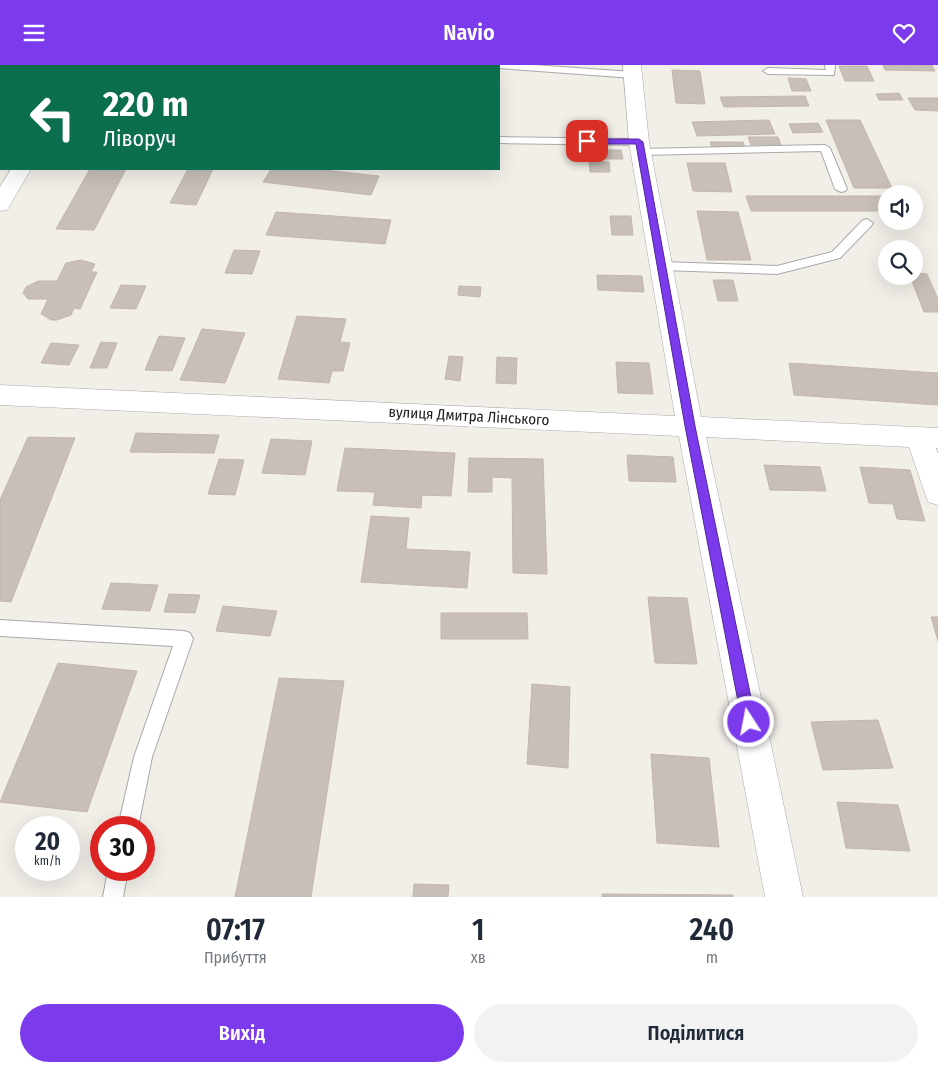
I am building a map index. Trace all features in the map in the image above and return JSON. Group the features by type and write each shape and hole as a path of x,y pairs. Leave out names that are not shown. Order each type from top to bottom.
{"street":[{"path":"633,70 640,147 690,426 784,897"},
{"path":"0,205 20,170"},
{"name":"вулиця Дмитра Лінського","path":"0,395 928,438"},
{"path":"928,438 938,494"}],"lane":[{"path":"500,65 633,70"},
{"path":"768,71 831,73 830,65"},
{"path":"500,140 640,147 825,148 841,189"},
{"path":"662,266 778,269 836,255 867,223"},
{"path":"0,628 184,639 143,757 130,816"},
{"path":"113,897 116,881"}],"building":[{"path":"883,65 932,65 935,71 885,70"},
{"path":"839,66 867,66 874,81 845,81"},
{"path":"672,70 700,71 705,104 676,103"},
{"path":"788,78 806,79 811,91 792,91"},
{"path":"899,93 903,100 879,100 876,94"},
{"path":"805,96 809,106 724,107 720,97"},
{"path":"908,98 938,98 938,111 915,110"},
{"path":"769,120 775,134 697,136 692,122"},
{"path":"826,120 860,120 891,185 878,185 878,188 854,188"},
{"path":"818,123 823,132 793,133 789,124"},
{"path":"748,137 778,137 781,145 751,145"},
{"path":"710,142 743,142 745,147 712,147"},
{"path":"592,150 621,150 623,159 593,159"},
{"path":"589,161 609,162 610,172 590,172"},
{"path":"687,163 725,163 732,192 693,191"},
{"path":"89,170 125,170 94,230 56,229"},
{"path":"187,170 213,170 196,205 170,203"},
{"path":"270,170 324,170 379,176 371,195 263,182"},
{"path":"746,196 878,196 878,211 751,211"},
{"path":"697,211 738,212 751,260 707,260"},
{"path":"276,212 391,220 385,244 266,235"},
{"path":"610,216 631,216 633,235 612,235"},
{"path":"234,250 260,251 252,274 225,273"},
{"path":"81,260 95,264 91,272 97,272 80,309 74,308 71,315 57,320 51,320 41,314 48,299 28,299 23,293 26,287 38,281 57,281 66,263"},
{"path":"923,274 927,274 938,299 938,312 924,312 914,285 923,285"},
{"path":"597,275 642,276 644,292 598,290"},
{"path":"713,280 733,280 738,301 718,301"},
{"path":"121,285 146,286 136,309 110,308"},
{"path":"459,286 481,287 480,297 458,295"},
{"path":"297,316 346,319 340,342 350,343 343,371 332,371 329,383 278,379"},
{"path":"202,329 245,333 225,383 180,380"},
{"path":"159,336 185,338 172,371 145,370"},
{"path":"101,342 117,343 107,368 90,368"},
{"path":"51,343 79,345 69,365 41,363"},
{"path":"449,356 463,357 460,381 445,379"},
{"path":"497,357 517,358 516,384 496,383"},
{"path":"616,362 649,363 653,394 618,393"},
{"path":"789,363 938,373 938,405 794,395"},
{"path":"136,433 219,435 214,453 130,452"},
{"path":"28,437 75,438 11,602 0,601 0,500"},
{"path":"271,439 312,441 305,475 262,473"},
{"path":"345,448 455,453 451,496 422,495 421,508 373,505 375,492 337,491"},
{"path":"627,455 673,457 676,482 629,481"},
{"path":"469,458 543,459 547,574 513,573 512,478 492,477 492,492 468,492"},
{"path":"219,459 244,460 235,495 208,494"},
{"path":"764,465 820,467 826,491 770,490"},
{"path":"860,467 910,470 925,521 897,519 893,504 869,503"},
{"path":"371,516 409,518 406,549 470,552 467,588 361,582"},
{"path":"111,583 158,585 150,611 102,609"},
{"path":"169,594 200,595 195,613 164,612"},
{"path":"648,597 687,598 697,664 655,663"},
{"path":"223,606 277,611 270,636 216,631"},
{"path":"441,613 527,613 528,639 441,639"},
{"path":"931,617 938,617 938,641"},
{"path":"58,663 137,671 87,812 0,802"},
{"path":"279,678 344,681 311,897 235,897"},
{"path":"532,684 570,687 568,768 527,764"},
{"path":"878,720 893,768 823,770 811,722"},
{"path":"651,754 709,758 719,847 657,843"},
{"path":"837,802 898,805 910,851 846,848"},
{"path":"414,884 449,885 448,897 413,897"},
{"path":"602,894 733,895 733,897 602,897"}],"route":[{"path":"587,141 639,142 690,426 749,722"}]}
